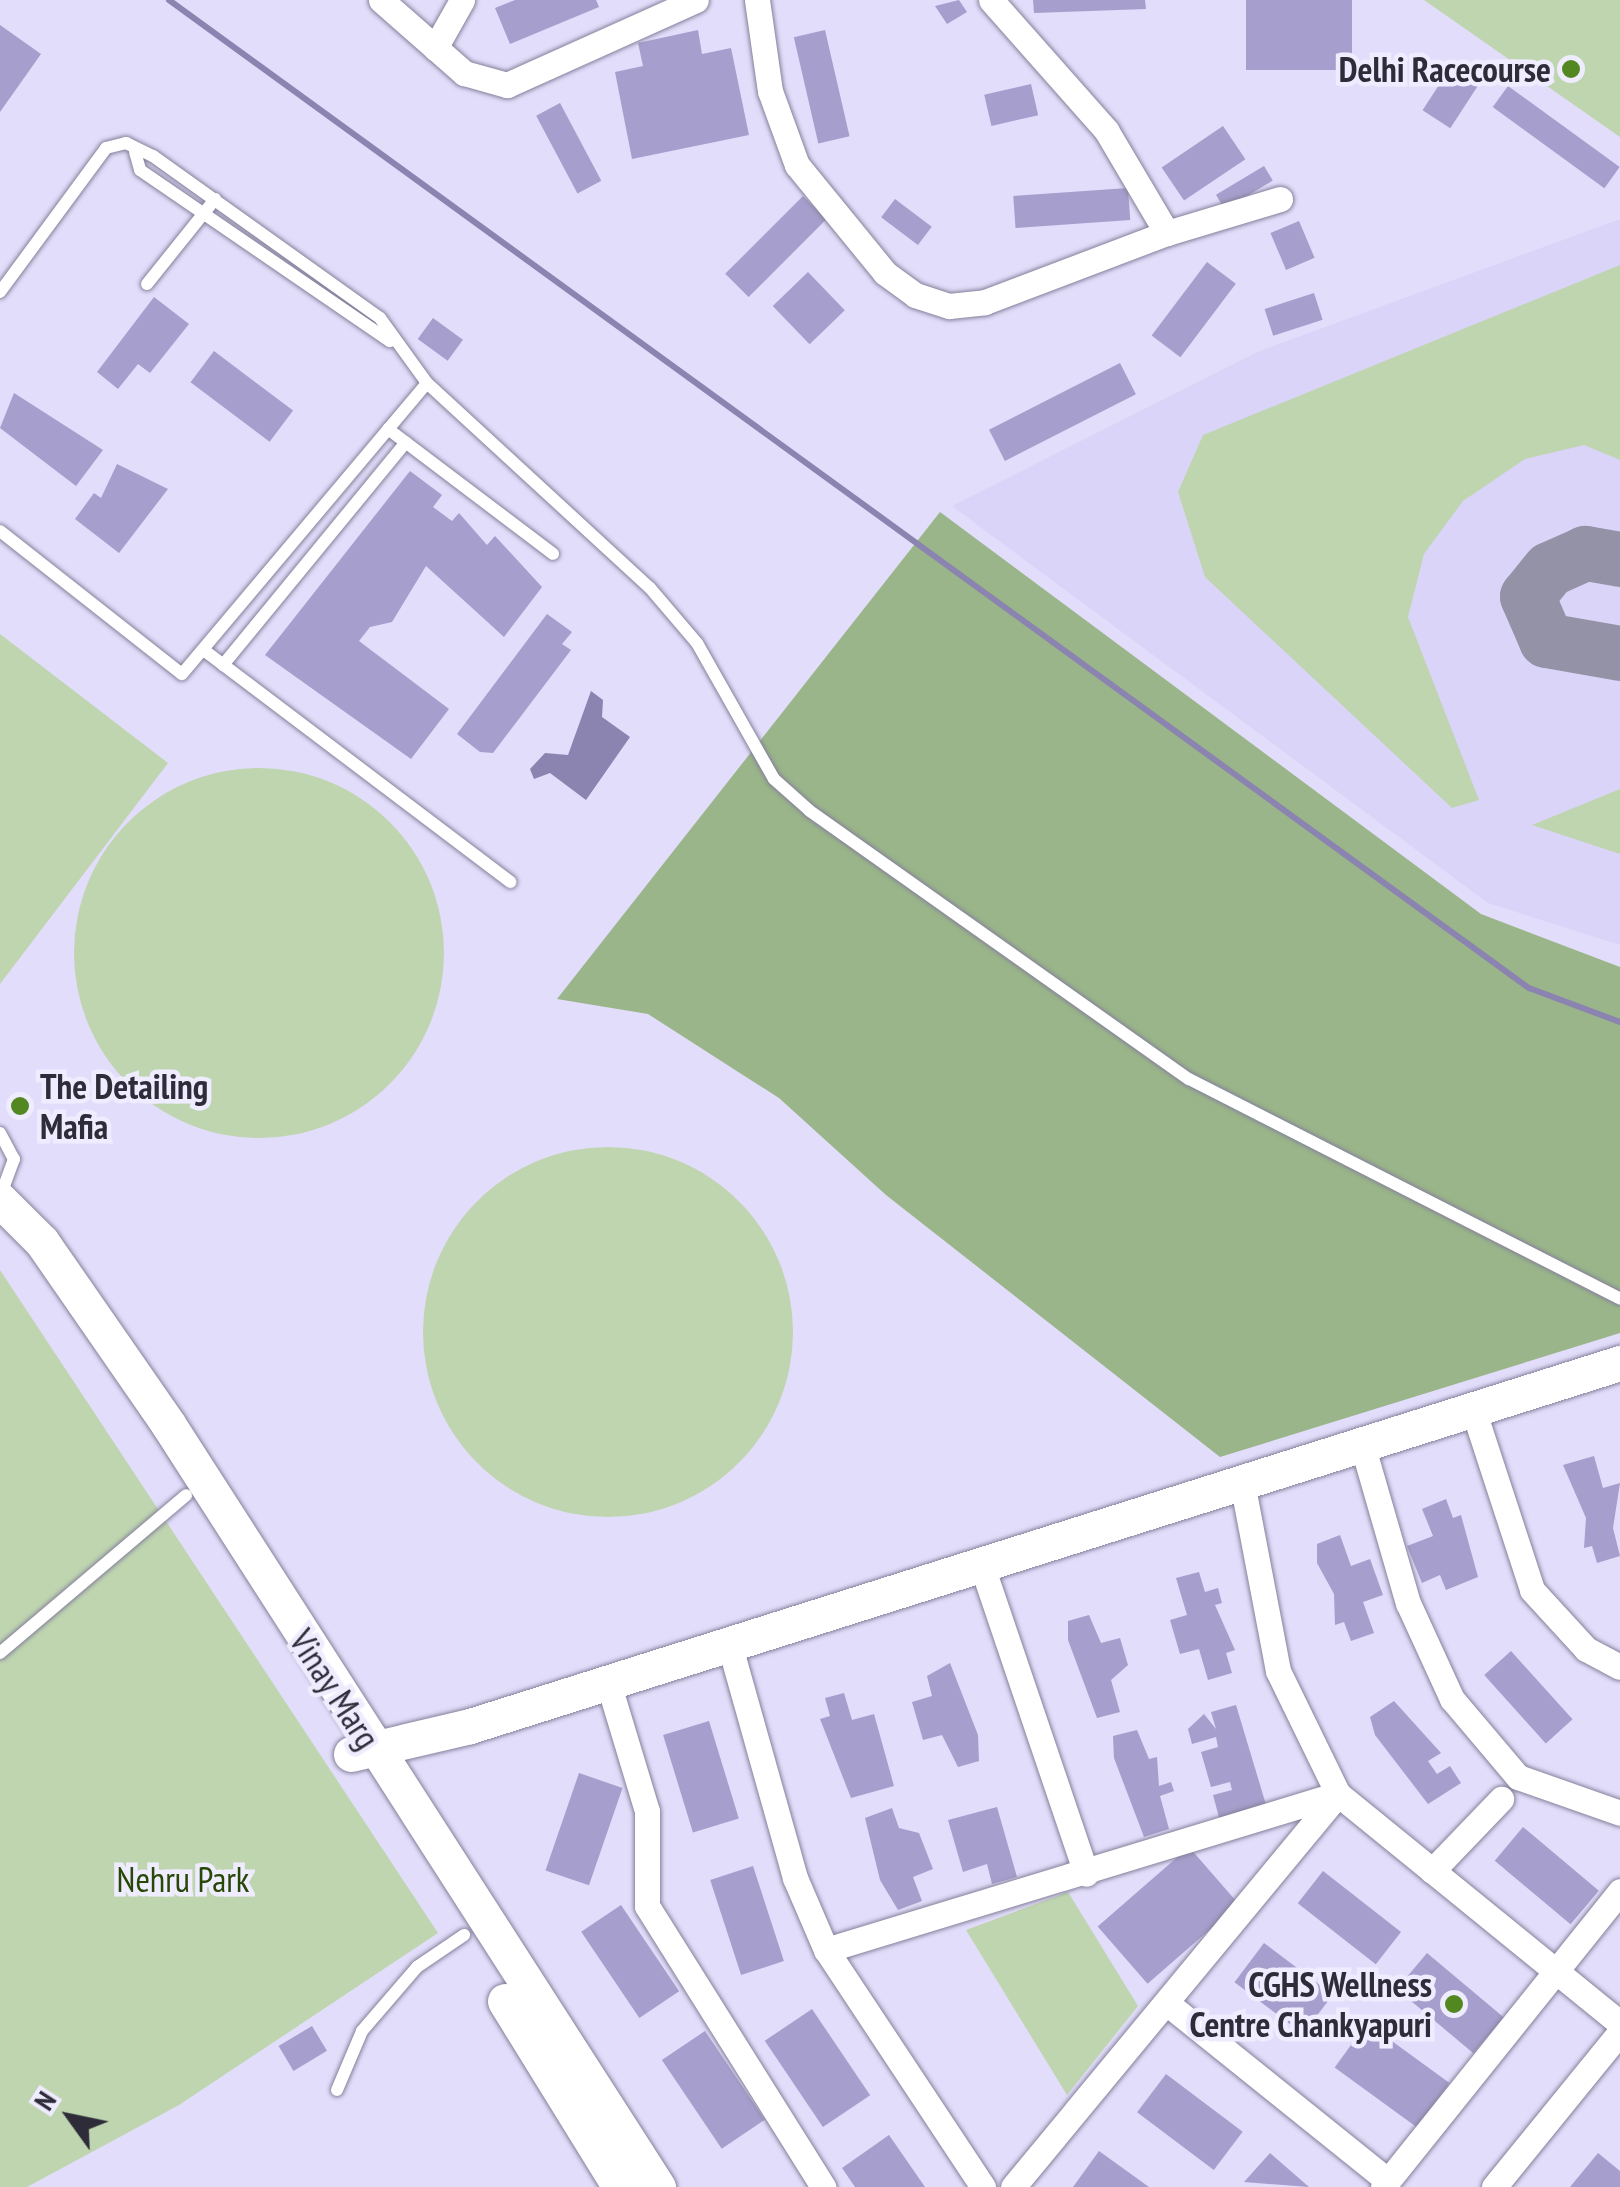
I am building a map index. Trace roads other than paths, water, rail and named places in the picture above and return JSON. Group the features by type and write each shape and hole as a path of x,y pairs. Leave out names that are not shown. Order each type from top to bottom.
{"main road":[{"name":"Vinay Marg","path":"0,1199 42,1242 147,1392 362,1751 464,1935 620,2187"},
{"name":"Vinay Marg","path":"0,1232 47,1284 186,1495 658,2187"},
{"path":"362,1751 608,1682 1620,1362"}],"street":[{"path":"381,0 464,73 507,85 696,0"},
{"path":"435,48 462,0"},
{"path":"757,0 770,91 797,166 885,273 916,295 949,306 985,302 1167,233 1280,199"},
{"path":"991,0 1106,130 1167,233"},
{"path":"1473,1409 1532,1590 1586,1649 1620,1666"},
{"path":"1362,1444 1408,1603 1452,1699 1518,1777 1620,1812"},
{"path":"1242,1482 1278,1671 1338,1794 1620,2023"},
{"path":"981,1563 1086,1874"},
{"path":"729,1643 796,1878 826,1950 983,2187"},
{"path":"608,1682 647,1810 646,1906 823,2187"},
{"path":"826,1950 1086,1874 1338,1794"},
{"path":"1012,2187 1168,2004 1338,1794"},
{"path":"1432,1872 1500,1800"},
{"path":"1168,2004 1386,2184 1620,1890"},
{"path":"1494,2187 1620,2032"}],"lane":[{"path":"0,292 106,148 126,144 214,199 380,318 390,342"},
{"path":"135,152 140,170 390,342 426,383 650,588 697,643 774,779 810,811 1189,1079 1620,1299"},
{"path":"148,284 214,199"},
{"path":"0,531 171,671 182,674 426,383"},
{"path":"388,429 553,554"},
{"path":"223,665 406,442"},
{"path":"205,651 510,882"},
{"path":"0,1133 14,1159 0,1199"},
{"path":"0,1653 186,1495"},
{"path":"337,2090 362,2031 417,1967 464,1935"}],"waterway":[{"path":"169,0 1529,988 1620,1022"}],"place":[{"name":"Delhi Racecourse","path":"1571,69"},
{"name":"The Detailing Mafia","path":"20,1106"},
{"name":"CGHS Wellness Centre Chankyapuri","path":"1454,2004"}],"park label":[{"name":"Nehru Park","path":"183,1879"}]}
